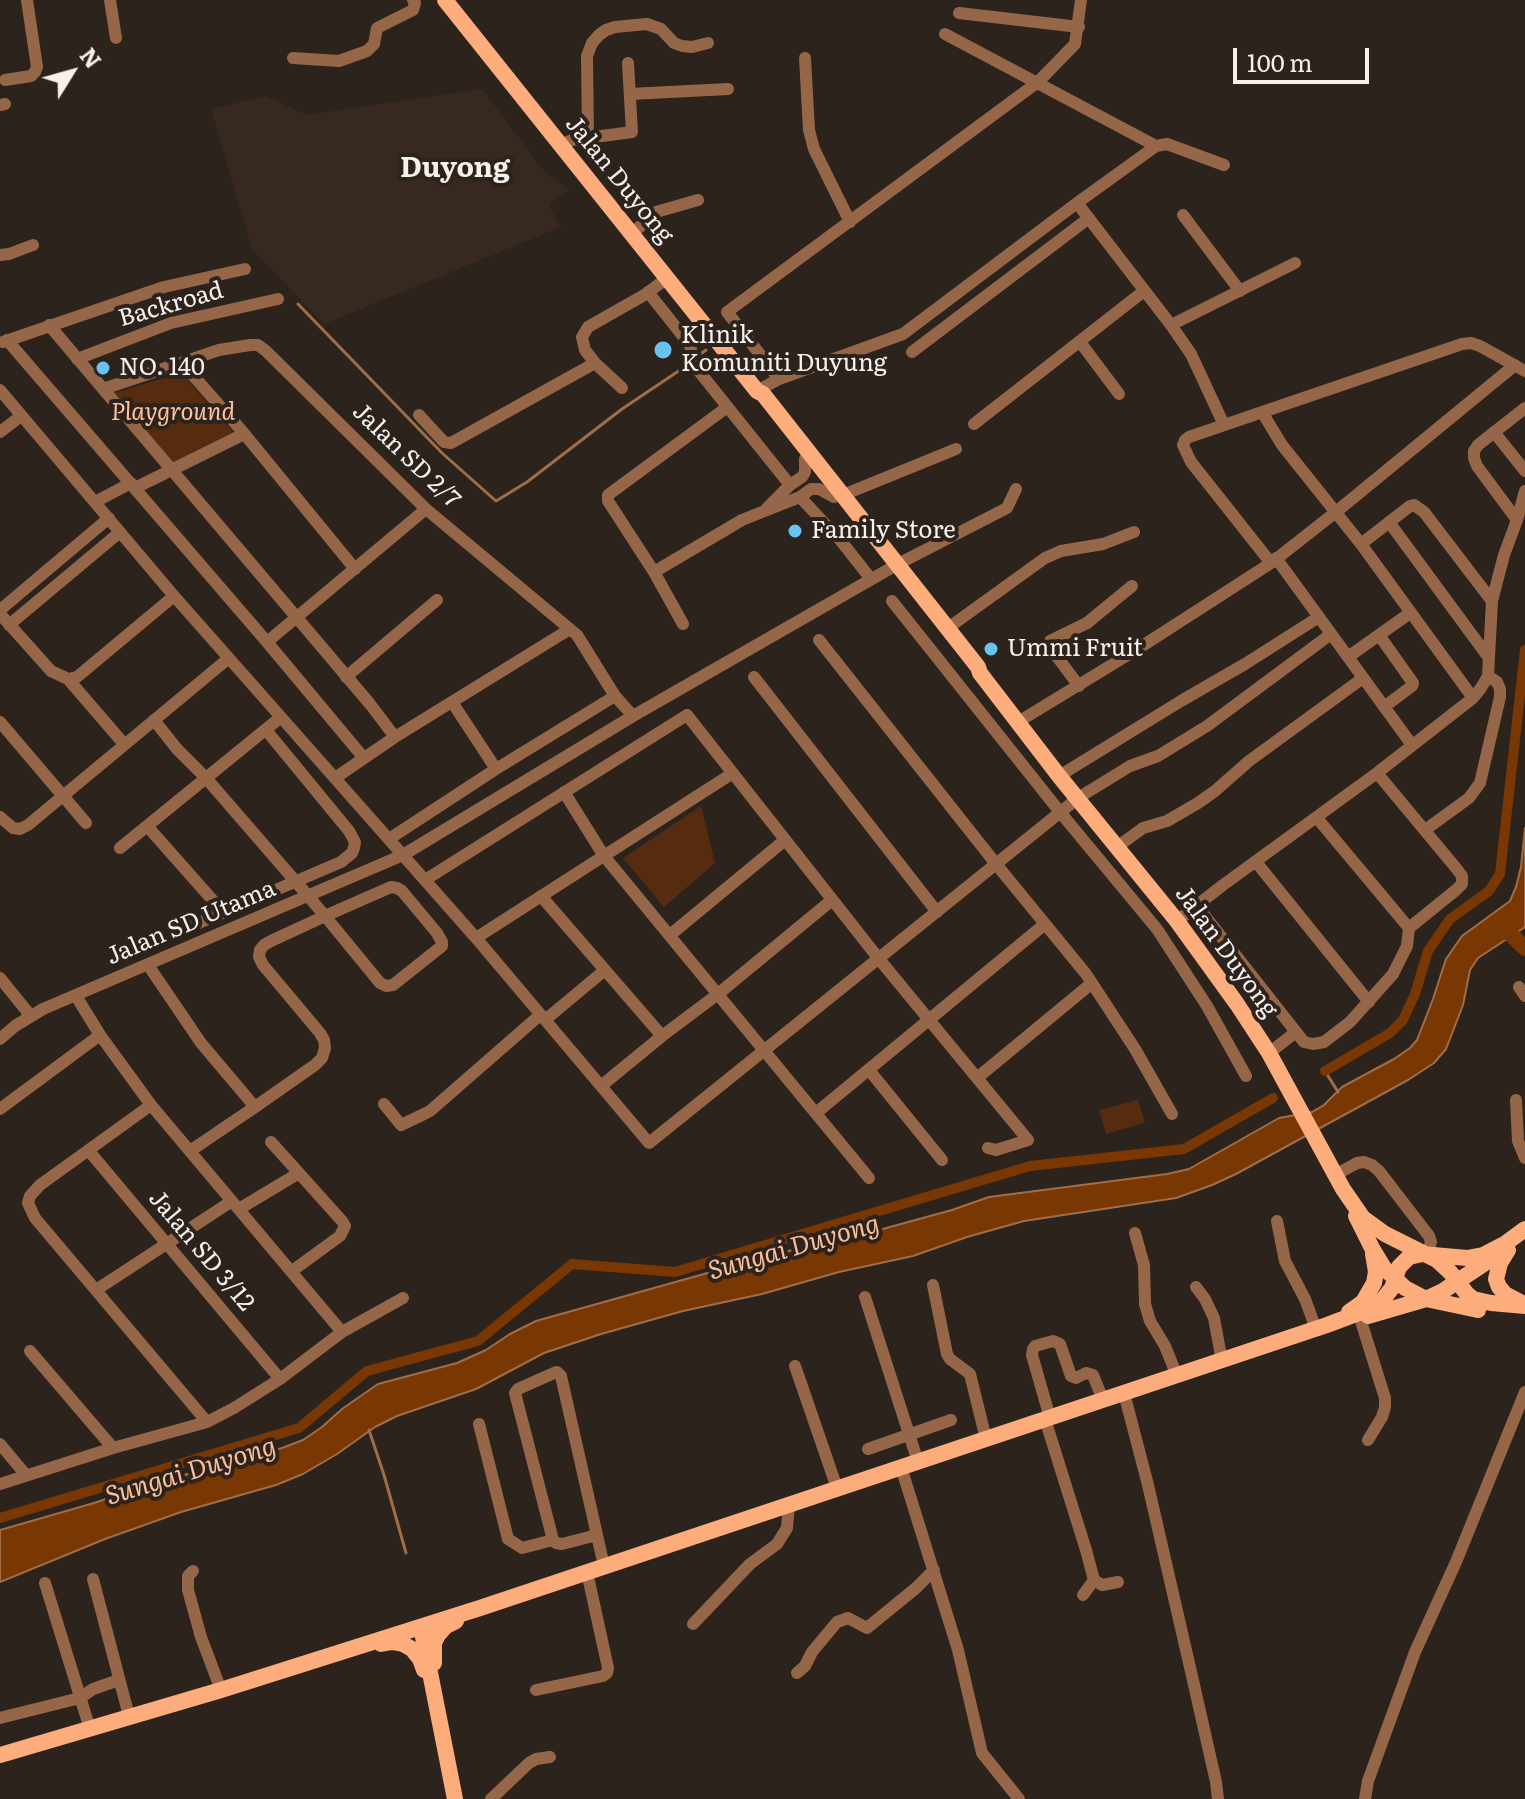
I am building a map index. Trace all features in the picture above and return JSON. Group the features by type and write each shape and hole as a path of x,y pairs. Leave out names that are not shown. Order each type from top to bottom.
{"main road":[{"name":"Jalan Duyong","path":"445,0 757,391 763,394 972,671 980,673"},
{"name":"Jalan Duyong","path":"757,391 756,398 839,496"},
{"name":"Jalan Duyong","path":"894,566 948,628 1059,776 1177,921 1237,1004 1269,1053 1339,1182 1363,1218 1427,1255"},
{"path":"1339,1182 1372,1248 1395,1281 1426,1299 1478,1310"},
{"path":"1322,1327 1426,1299 1496,1256 1522,1233"},
{"path":"0,1755 221,1690 480,1608 1322,1327 1372,1308 1388,1295 1399,1267 1409,1257 1467,1258 1483,1255 1522,1233"},
{"path":"1522,1233 1500,1263 1496,1279 1505,1294 1525,1306"},
{"path":"1322,1327 1350,1312 1369,1294 1376,1272 1372,1248"},
{"path":"1427,1255 1445,1267 1467,1294 1480,1301 1525,1306"},
{"path":"1382,1312 1412,1309 1525,1313"},
{"path":"439,1717 434,1643 446,1626 480,1608"},
{"path":"421,1627 455,1799"},
{"path":"327,1656 392,1642 403,1644 420,1659 439,1717"}],"street":[{"path":"5,80 25,78 37,67 27,0"},
{"path":"110,0 116,38"},
{"path":"293,58 333,61 367,51 374,44 377,28 413,10 413,0"},
{"path":"779,379 727,312 1046,86 1077,41 1081,0"},
{"path":"959,13 1079,27"},
{"path":"588,138 587,56 599,35 615,27 647,24 661,29 674,43 682,46 708,43"},
{"path":"945,34 1156,146"},
{"path":"805,58 814,149 850,222"},
{"path":"560,145 572,140 632,132 628,63"},
{"path":"630,94 728,89"},
{"path":"757,391 779,379 903,334 1156,146 1167,144 1224,165"},
{"path":"631,233 656,212 698,200"},
{"path":"1077,203 1191,354 1224,425"},
{"path":"1183,215 1240,291"},
{"path":"912,352 1089,218"},
{"path":"0,255 33,245"},
{"path":"1171,325 1295,263"},
{"path":"245,269 164,287 4,341 133,486 363,757"},
{"path":"622,388 595,363 585,350 582,337 588,327 667,278"},
{"path":"974,424 1144,291"},
{"path":"648,292 690,345 693,361 726,408 790,485"},
{"name":"Backroad","path":"77,359 171,323 278,299"},
{"path":"49,325 395,737"},
{"path":"1080,342 1119,394"},
{"path":"1018,722 1274,560 1520,368 1471,343 1189,437 1183,445 1213,491 1274,560 1319,617 1412,745"},
{"name":"Jalan SD 2/7","path":"103,389 219,350 258,345 426,509 570,629 582,642 615,696 633,716"},
{"path":"182,363 355,569"},
{"path":"419,415 444,442 451,443 595,363"},
{"path":"0,390 174,596 476,938 649,1143 1078,798 1130,766 1158,756 1207,726 1331,634"},
{"path":"683,624 608,501 608,495 726,408"},
{"path":"1517,520 1477,466 1474,451 1525,408"},
{"path":"1262,412 1282,445 1361,544 1473,698"},
{"path":"0,432 21,416"},
{"path":"1494,432 1525,471"},
{"path":"95,502 171,471 244,434"},
{"path":"654,572 742,520 800,497 811,489 839,496 956,449"},
{"path":"761,513 802,477 805,459"},
{"name":"Jalan SD Utama","path":"0,1039 30,1015 403,855 633,716 871,579 1007,508 1016,489"},
{"path":"1177,921 1473,698 1488,676 1492,601 1525,491"},
{"path":"800,497 871,579"},
{"path":"1361,544 1410,506 1419,507 1492,601"},
{"path":"267,642 426,509"},
{"path":"109,518 0,612 9,625 51,671 68,679 77,677 174,596"},
{"path":"1389,522 1489,658"},
{"path":"9,625 120,532"},
{"path":"948,628 1045,558 1061,551 1103,544 1134,532"},
{"path":"1079,686 1049,646 1050,641 1087,623 1132,586"},
{"path":"346,677 437,600"},
{"path":"892,601 1157,929 1207,1006 1246,1076"},
{"path":"1348,657 1410,613"},
{"path":"1059,776 1319,617"},
{"path":"335,778 363,757 570,629"},
{"path":"1379,635 1413,683 1384,707"},
{"path":"819,640 1092,983 1172,1114"},
{"path":"0,817 13,828 28,825 229,658"},
{"path":"1425,830 1469,798 1480,783 1500,697 1497,682 1488,676"},
{"path":"754,677 937,912"},
{"path":"1117,847 1143,828 1167,821 1198,803 1249,761 1363,678"},
{"path":"68,679 124,744"},
{"path":"389,839 615,696"},
{"path":"452,702 496,769"},
{"path":"425,880 687,715 879,959 1028,1140 996,1150 988,1148"},
{"path":"120,848 281,717"},
{"path":"154,720 296,881 309,897 325,916 380,983 393,985 442,946 442,942 413,903 397,888 391,887 325,916 271,941 260,950 263,965 320,1033 325,1048 322,1058 190,1151"},
{"path":"0,722 86,823"},
{"path":"187,928 341,862 352,853 355,842 349,831 266,730"},
{"path":"476,938 733,773"},
{"path":"1197,906 1304,1042 1324,1042 1350,1022 1393,974 1407,946 1409,928 1462,884 1462,876 1456,868 1377,773"},
{"path":"564,792 604,856 869,1178"},
{"path":"1317,818 1409,928"},
{"path":"147,826 224,913"},
{"path":"670,935 785,840"},
{"path":"1256,862 1369,1002"},
{"path":"541,896 662,1036"},
{"path":"601,1086 832,900"},
{"path":"816,1113 1045,924"},
{"path":"148,965 201,1043 255,1107"},
{"path":"384,1104 401,1125 430,1111 605,970"},
{"path":"0,978 30,1015"},
{"path":"977,1078 1092,983"},
{"path":"76,996 151,1105 342,1332"},
{"path":"1269,1053 1296,1032"},
{"path":"0,1109 100,1035"},
{"path":"869,1070 942,1160"},
{"path":"1516,1100 1518,1141 1525,1158"},
{"path":"151,1105 40,1185 28,1203 35,1218 207,1422"},
{"path":"271,1142 345,1226 340,1236 292,1271"},
{"name":"Jalan SD 3/12","path":"89,1151 280,1379"},
{"path":"1339,1182 1357,1163 1372,1165 1429,1236 1431,1242 1427,1255"},
{"path":"96,1290 235,1205 299,1173"},
{"path":"1277,1221 1285,1261 1322,1327"},
{"path":"1135,1233 1144,1265 1145,1304 1177,1376"},
{"path":"933,1285 947,1354 970,1374 986,1439"},
{"path":"1196,1287 1214,1318 1222,1361"},
{"path":"865,1297 909,1435 910,1464 934,1570 958,1650 982,1753 1019,1799"},
{"path":"0,1484 207,1422 280,1379 342,1332 403,1298"},
{"path":"1360,1318 1385,1398 1382,1417 1368,1440"},
{"path":"1103,1400 1093,1375 1071,1376 1060,1344 1053,1341 1035,1346 1032,1355 1094,1580 1102,1585 1118,1582"},
{"path":"30,1351 113,1448"},
{"path":"795,1366 837,1488"},
{"path":"597,1535 562,1544 553,1540 515,1393 554,1373 561,1376 597,1535 604,1566"},
{"path":"1365,1799 1368,1781 1415,1652 1456,1562 1525,1392"},
{"path":"1124,1393 1148,1485 1218,1799"},
{"path":"868,1449 951,1420"},
{"path":"479,1424 508,1539 522,1548 553,1540"},
{"path":"0,1444 26,1475"},
{"path":"693,1624 750,1564 777,1544 787,1528 789,1505"},
{"path":"797,1673 837,1622 848,1618 867,1628 934,1570"},
{"path":"193,1571 188,1576 188,1590 221,1690"},
{"path":"536,1690 607,1673 587,1572"},
{"path":"93,1579 129,1716"},
{"path":"1083,1595 1094,1580"},
{"path":"45,1583 90,1729"},
{"path":"0,1718 80,1698 93,1689 119,1680"},
{"path":"491,1799 529,1763 550,1757"}],"shaded area":[{"path":"482,89 547,175 570,190 548,204 561,227 324,324 252,249 211,109 265,96 306,115"},
{"name":"Sungai Duyong","path":"1525,828 1525,927 1478,958 1470,970 1463,1005 1446,1049 1434,1063 1408,1080 1236,1174 1176,1198 1024,1221 913,1256 683,1311 601,1334 544,1353 476,1389 397,1416 303,1474 105,1539 0,1582 0,1530 303,1440 378,1384 457,1363 536,1321 779,1253 879,1230 989,1197 1189,1169 1279,1118 1312,1112 1342,1087 1394,1059 1417,1040 1446,959 1462,936 1510,901 1521,867"}],"green space":[{"name":"Playground","path":"181,373 235,434 172,465 114,393"},
{"path":"701,806 715,863 664,907 623,858"},
{"path":"1138,1100 1145,1123 1106,1134 1099,1110"}],"waterway":[{"path":"298,304 442,453 496,501 527,482 622,409 689,364"},
{"path":"698,356 706,350"},
{"path":"1325,1071 1390,1033 1403,1020 1415,994 1428,951 1450,919 1489,891 1500,874 1525,650"},
{"path":"1501,925 1525,948"},
{"path":"1325,1071 1338,1092"},
{"path":"0,1518 299,1428 367,1371 478,1341 572,1264 675,1272 1030,1166 1184,1149 1273,1098"},
{"path":"369,1430 406,1553"}],"place":[{"name":"Klinik Komuniti Duyung","path":"663,350"},
{"name":"NO. 140","path":"103,368"},
{"name":"Family Store","path":"795,531"},
{"name":"Ummi Fruit","path":"991,649"}],"district":[{"name":"Duyong","path":"455,169"}]}
